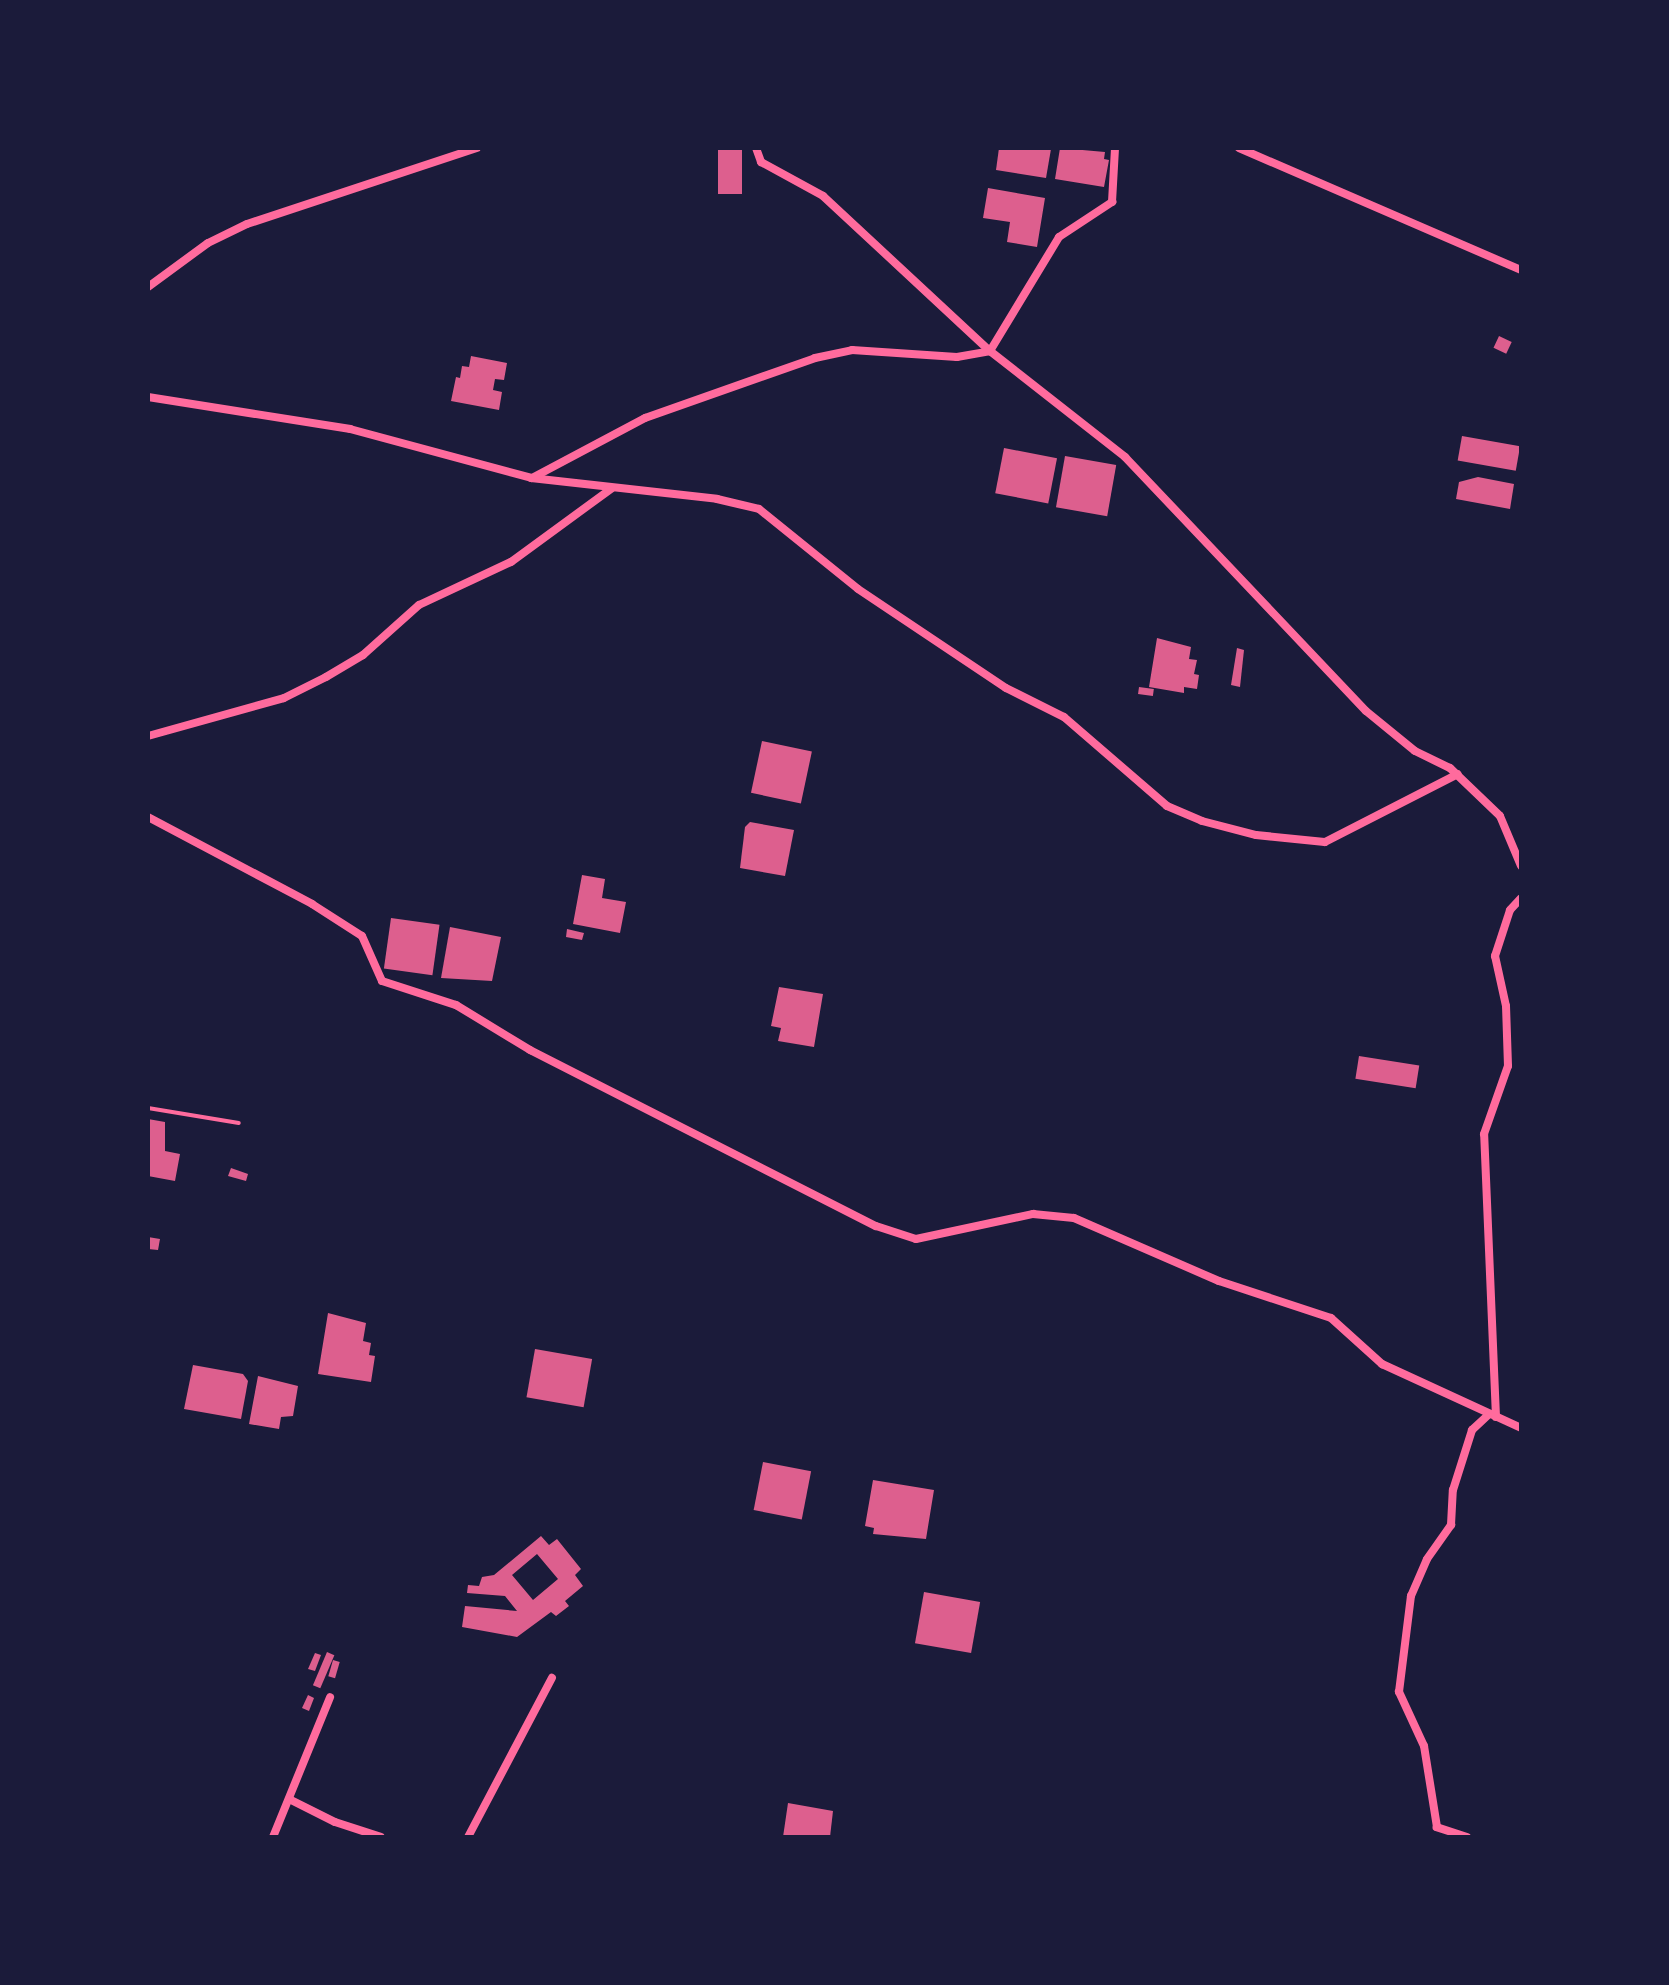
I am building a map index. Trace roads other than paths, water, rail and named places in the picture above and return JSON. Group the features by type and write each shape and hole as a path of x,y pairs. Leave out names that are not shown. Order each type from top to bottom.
{"street":[{"path":"148,287 208,243 247,224 477,148"},
{"path":"756,148 761,162 823,196 990,351 1125,457 1366,711 1415,751 1458,774 1500,816 1521,866"},
{"path":"531,478 645,418 815,358 852,350 957,357 990,351 1059,237 1112,202 1115,148"},
{"path":"1239,148 1521,270"},
{"path":"148,397 350,429 531,478 736,502 759,509 858,589 952,654 1064,717 1167,806 1202,821 1256,835 1325,842 1458,774"},
{"path":"148,736 284,698 326,677 363,655 419,605 511,562 613,488"},
{"path":"148,817 312,904 362,936 382,981 456,1005 557,1065 876,1226 916,1239 1033,1214 1074,1218 1219,1281 1331,1318 1382,1364 1521,1428"},
{"path":"1492,1415 1484,1134 1508,1066 1506,1006 1495,956 1510,910 1521,898"},
{"path":"1467,1837 1437,1827 1424,1746 1399,1692 1411,1596 1427,1559 1451,1525 1453,1490 1472,1430 1492,1415"},
{"path":"468,1837 552,1678"},
{"path":"273,1837 330,1697"},
{"path":"289,1799 335,1822 381,1837"}],"lane":[{"path":"148,1108 239,1123"}]}
